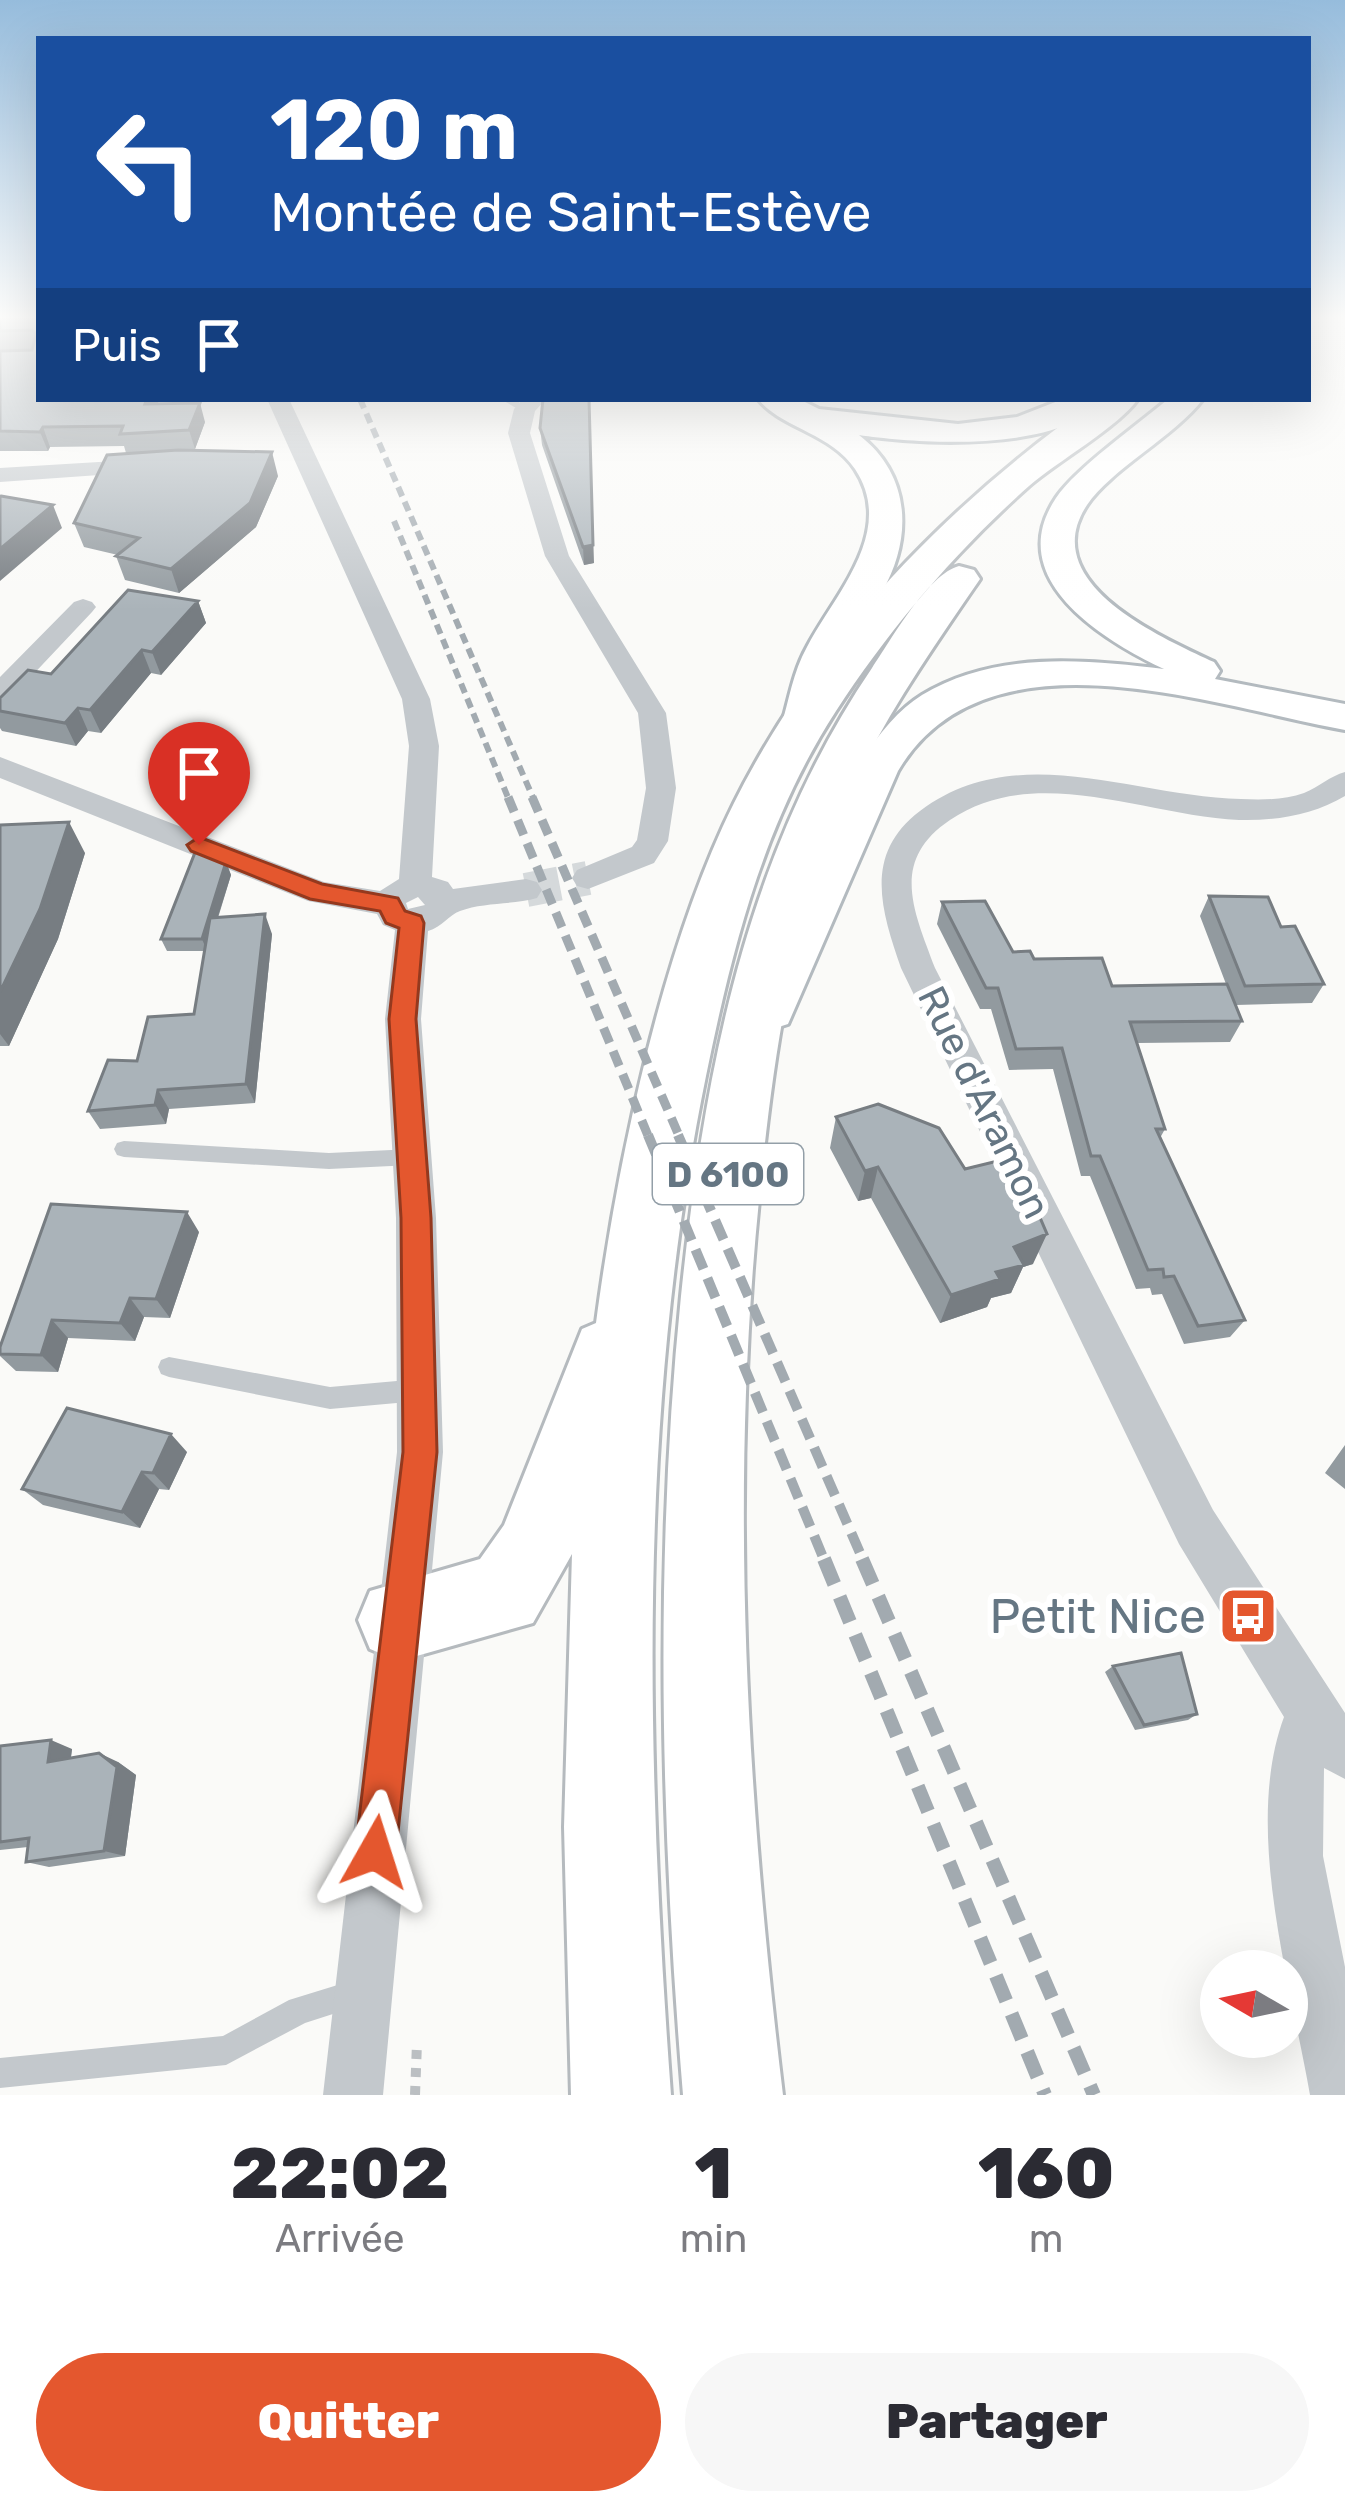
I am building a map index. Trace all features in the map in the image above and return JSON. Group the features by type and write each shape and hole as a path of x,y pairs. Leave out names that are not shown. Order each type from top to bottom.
{"main road":[{"path":"801,414 866,457 888,496 888,519 868,584 823,655 802,728"},
{"path":"816,414 872,429 940,436 1026,425 1053,414"},
{"name":"D 6100","path":"621,2095 609,1910 617,1474 633,1280 655,1150 719,904 748,829 802,728 875,621 954,531 1057,442 1098,414"},
{"name":"D 6100","path":"733,2095 706,1785 701,1587 709,1365 743,1067 791,874 833,775 871,704 962,575 1032,506 1148,414"},
{"path":"1170,414 1071,501 1059,523 1056,546 1064,571 1080,596 1108,623 1142,646 1250,697"},
{"path":"743,1067 864,790 913,721 945,699 985,683 1030,673 1126,677 1345,717"},
{"path":"399,1621 504,1594 534,1551 633,1280"}],"street":[{"path":"282,414 292,454 416,699 424,746 403,1019 420,1452 353,2095"},
{"path":"521,414 519,433 557,556 652,713 662,788 652,841 643,855 626,865 589,878"},
{"path":"0,475 178,464"},
{"path":"0,693 83,607"},
{"path":"0,767 319,892 415,904 526,890"},
{"name":"Rue d'Aramon","path":"1328,1733 1248,1616 1186,1507 918,968 897,908 893,877 902,846 927,820 957,801 994,789 1032,783 1075,786 1262,810 1302,805 1334,792 1345,782"},
{"path":"1328,1733 1298,1750 1296,1856 1340,2095"}],"lane":[{"path":"124,1148 329,1161 412,1157"},
{"path":"169,1366 330,1398 419,1390"},
{"path":"0,2073 226,2050 299,2010 361,1991"}],"building":[{"path":"0,414 196,414 189,430 120,434 123,426 0,431"},
{"path":"541,414 589,414 593,545 583,547 540,428"},
{"path":"178,450 272,452 250,503 171,569 116,556 139,538 74,523 107,455"},
{"path":"0,497 53,505 0,549"},
{"path":"128,590 198,601 152,652 142,650 90,710 78,708 65,723 0,711 0,698 28,670 51,674"},
{"path":"69,822 40,909 0,992 0,825"},
{"path":"196,850 226,862 202,939 161,939"},
{"path":"1209,896 1268,897 1281,927 1295,926 1324,984 1245,986"},
{"path":"985,901 1013,952 1030,951 1034,959 1102,958 1112,986 1227,984 1242,1021 1130,1022 1165,1129 1156,1129 1245,1320 1198,1326 1174,1276 1164,1277 1163,1269 1148,1270 1100,1156 1091,1156 1062,1048 1016,1049 998,988 986,988 942,902"},
{"path":"265,914 246,1084 158,1090 155,1105 88,1111 108,1060 137,1061 148,1017 194,1014 210,918"},
{"path":"878,1104 939,1128 965,1169 1014,1157 1047,1234 1014,1247 1024,1265 996,1272 1000,1279 951,1295 878,1167 865,1171 836,1117"},
{"path":"51,1204 187,1212 156,1299 130,1298 120,1323 52,1320 41,1355 0,1354 0,1347"},
{"path":"67,1408 171,1434 153,1473 142,1472 122,1512 22,1489"},
{"path":"1181,1653 1197,1714 1144,1725 1113,1666"},
{"path":"51,1740 48,1762 99,1753 117,1767 104,1851 26,1862 29,1838 0,1842 0,1746"}],"tunnel":[{"path":"526,890 588,878"}],"railway":[{"path":"366,414 534,800"},
{"path":"394,521 509,800"},
{"path":"508,797 649,1138"},
{"path":"532,797 680,1138"},
{"path":"648,1135 825,1562"},
{"path":"678,1135 864,1562"},
{"path":"824,1559 1045,2095"},
{"path":"862,1559 1094,2095"}],"place":[{"name":"Petit Nice","path":"1248,1616"}],"route":[{"path":"199,845 319,892 389,904 394,917 412,923 403,1019 416,1218 420,1452 375,1852"}]}
